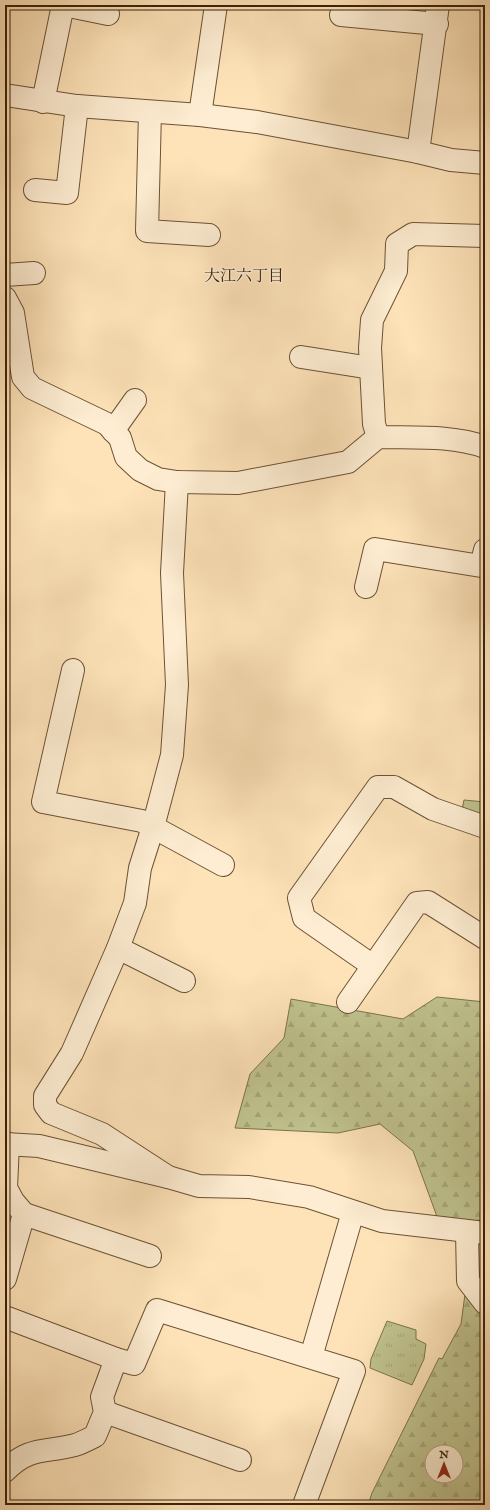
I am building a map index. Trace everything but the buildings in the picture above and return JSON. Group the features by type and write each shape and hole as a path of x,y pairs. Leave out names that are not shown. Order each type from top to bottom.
{"street":[{"path":"43,102 63,5 108,14"},
{"path":"200,115 216,5"},
{"path":"341,15 438,15 418,152"},
{"path":"5,95 77,106 200,115 256,122 418,152 451,160 485,163"},
{"path":"35,190 67,193 77,106"},
{"path":"150,112 147,231 209,235"},
{"path":"378,437 374,424 371,368 370,348 372,320 396,271 397,244 413,234 485,236"},
{"path":"5,275 34,273"},
{"path":"5,298 13,314 23,377 32,388 107,424 120,438 126,457 140,470 158,479 177,482 238,483 348,462 378,437 428,438 469,442 485,447"},
{"path":"301,357 371,368"},
{"path":"113,431 136,400"},
{"path":"168,1177 102,1134 50,1114 44,1105 45,1096 72,1053 118,948 135,903 140,868 153,828 172,754 177,685 172,573 177,482"},
{"path":"366,587 375,549 481,566 485,550"},
{"path":"73,670 43,802 142,821 223,865"},
{"path":"373,966 304,918 299,898 378,787 394,787 433,809 485,827"},
{"path":"348,1002 416,903 428,902 485,938"},
{"path":"118,948 184,981"},
{"path":"150,1256 24,1214 13,1201 6,1188 7,1144 39,1146 168,1177 199,1186 249,1187 309,1197 382,1222 476,1233 468,1281 485,1303"},
{"path":"310,1357 353,1212"},
{"path":"5,1279 24,1214"},
{"path":"5,1317 116,1359 134,1364 156,1310 354,1371 304,1505"},
{"path":"5,1471 14,1461 32,1452 76,1445 95,1436 105,1412 102,1397 116,1359"},
{"path":"105,1412 240,1460"}],"green space":[{"path":"464,800 485,802 485,815 462,809"},
{"path":"437,997 485,1002 485,1220 439,1222 413,1151 380,1124 338,1133 235,1128 250,1074 284,1038 291,999 403,1019"},
{"path":"465,1294 485,1314 485,1505 368,1505 372,1493 439,1358 442,1359 461,1324"},
{"path":"387,1321 416,1330 416,1339 426,1344 424,1359 412,1385 370,1368 371,1359"}],"district":[{"name":"大江六丁目","path":"244,277"}]}
